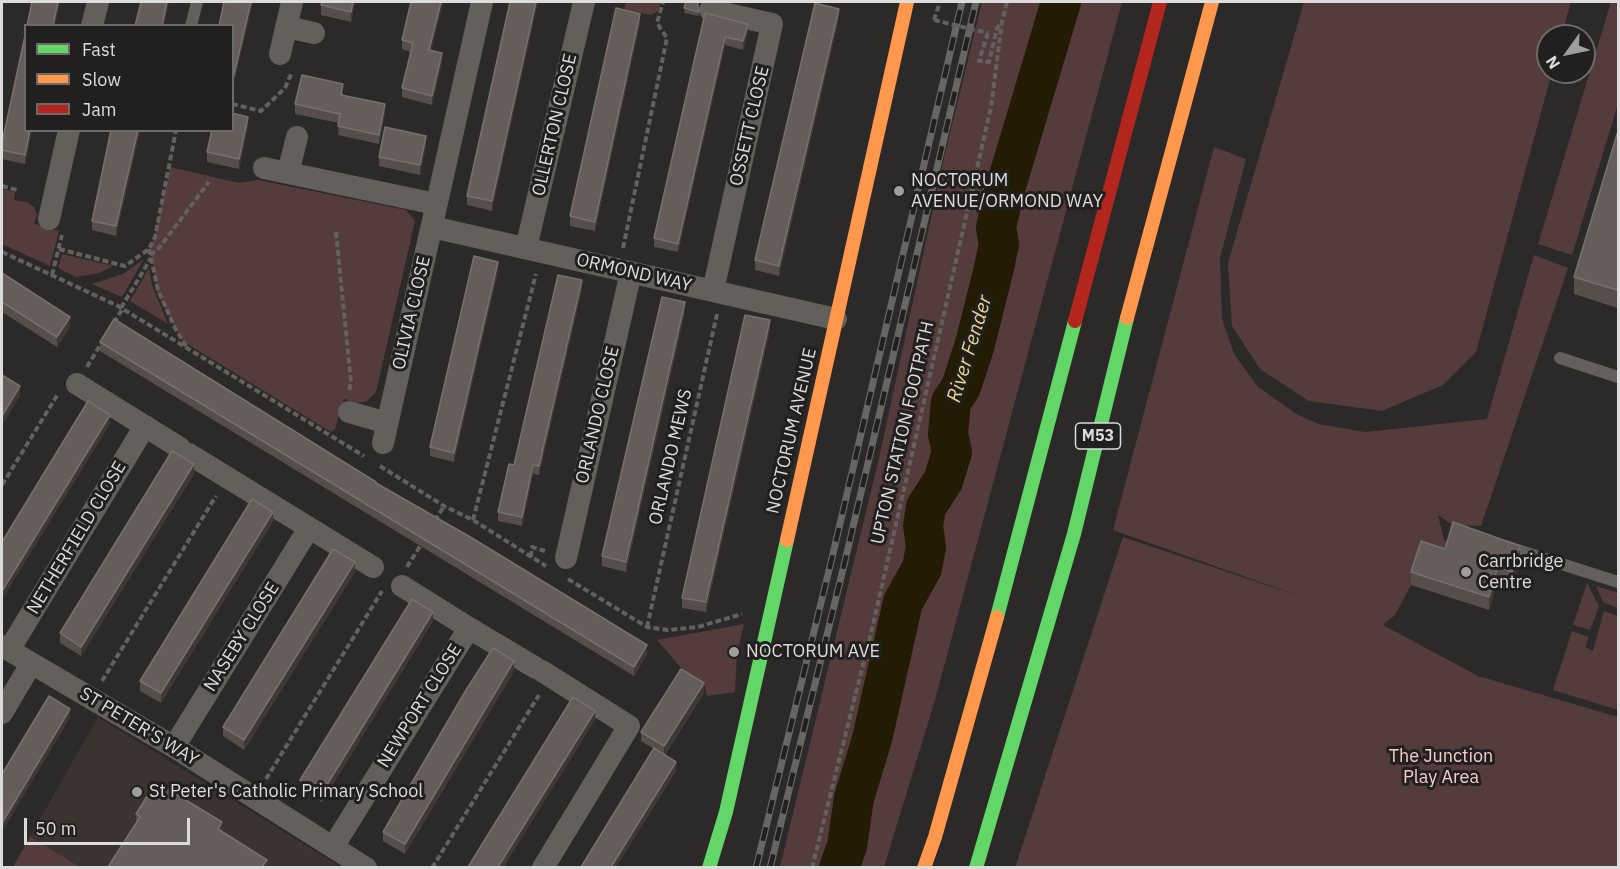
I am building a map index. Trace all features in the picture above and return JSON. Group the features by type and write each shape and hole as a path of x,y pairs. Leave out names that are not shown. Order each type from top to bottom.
{"main road":[{"name":"NOCTORUM AVENUE","path":"709,867 726,813 907,2"},
{"name":"M53","path":"924,867 935,837 996,621 1160,2"},
{"name":"M53","path":"976,867 1074,534 1122,336 1212,2"}],"street":[{"path":"92,24 98,2"},
{"path":"280,54 292,2"},
{"name":"OLIVIA CLOSE","path":"345,413 385,433 482,2"},
{"name":"OLLERTON CLOSE","path":"534,250 584,2"},
{"name":"OSSETT CLOSE","path":"711,10 772,24 717,292"},
{"path":"286,27 314,33"},
{"path":"49,219 69,132"},
{"path":"288,173 297,137"},
{"path":"264,168 436,204"},
{"name":"ORMOND WAY","path":"432,227 836,319"},
{"name":"ORLANDO CLOSE","path":"566,558 624,271"},
{"path":"68,389 145,426 373,567"},
{"name":"NETHERFIELD CLOSE","path":"5,648 145,426"},
{"name":"NASEBY CLOSE","path":"174,747 309,528"},
{"name":"NEWPORT CLOSE","path":"403,580 540,676 629,726 543,867"},
{"name":"NEWPORT CLOSE","path":"333,847 469,628"},
{"name":"ST PETER'S WAY","path":"5,648 174,747 366,867"},
{"path":"2,713 31,664"}],"lane":[{"path":"192,24 197,2"},
{"path":"1560,358 1618,377"},
{"path":"1502,545 1618,582"}],"path":[{"path":"624,271 667,39 657,23 663,2"},
{"path":"940,2 934,20 988,33 979,61 989,62 997,28 1002,22"},
{"name":"UPTON STATION FOOTPATH","path":"812,867 873,625 991,108 1002,22 1007,2"},
{"path":"234,104 261,111 285,88 291,78 294,60 279,57 280,54"},
{"path":"111,327 150,254 156,237 176,132"},
{"path":"59,249 125,266 159,248 209,182"},
{"path":"2,186 17,190"},
{"path":"49,219 51,223 65,227 52,275"},
{"path":"335,438 345,413 351,382 336,232"},
{"path":"473,520 534,250"},
{"path":"150,254 158,290 175,328 188,348"},
{"name":"ORLANDO MEWS","path":"647,627 717,292"},
{"path":"2,484 105,337"},
{"path":"91,698 227,477"},
{"path":"432,525 444,506"},
{"path":"403,580 426,535"},
{"path":"255,798 390,578 373,567"},
{"path":"432,867 540,676"}],"shaded area":[{"name":"St Peter's Catholic Primary School","path":"98,717 341,867 12,868"}],"green space":[{"path":"626,2 661,2 658,11 651,15 624,10"},
{"path":"982,2 1122,2 935,700 884,867 780,867 879,458 944,158"},
{"path":"1304,2 1571,2 1565,24 1536,24 1536,84 1549,84 1476,352 1443,385 1382,411 1309,401 1260,369 1232,326 1228,263"},
{"path":"1611,2 1618,2 1618,104 1572,255 1538,244 1586,84 1596,84 1596,52"},
{"name":"The Junction Play Area","path":"1214,147 1246,159 1220,258 1222,319 1234,354 1258,387 1298,415 1319,424 1365,432 1487,419 1534,255 1568,268 1481,526 1453,525 1438,515 1444,540 1450,544 1445,562 1421,555 1411,585 1395,615 1383,625 1478,676 1618,717 1618,867 1015,868 1123,537 1308,599 1113,530"},
{"path":"170,167 239,183 258,180 406,210 415,221 376,392 367,401 357,403 344,399 335,429 331,432 181,340 157,293 151,249"},
{"path":"2,189 15,192 14,200 27,202 34,207 37,215 34,224 59,231 50,266 2,244"},
{"path":"62,254 113,266 99,273 76,277 58,268"},
{"path":"144,259 122,297 92,284 123,274"},
{"path":"149,268 152,285 168,324 130,301"},
{"path":"1587,583 1599,606 1590,630 1573,625"},
{"path":"1596,586 1618,593 1618,608 1603,602"},
{"path":"1604,611 1618,616 1618,710 1553,690 1572,631 1589,637 1585,647 1593,651"},
{"path":"744,624 737,653 735,692 707,696 705,686 683,670 657,640"},
{"path":"30,837 80,867 13,867"}],"building":[{"path":"32,2 58,2 53,24 27,24"},
{"path":"141,2 167,2 162,24 136,24"},
{"path":"224,2 251,2 234,74 234,24 219,24"},
{"path":"322,2 353,2 351,12 321,5"},
{"path":"411,2 441,2 429,50 442,53 432,96 402,88 413,43 402,40"},
{"path":"510,2 536,2 492,201 467,196"},
{"path":"686,2 697,2 699,12 684,8"},
{"path":"815,3 839,9 779,266 755,260"},
{"path":"616,8 640,14 595,222 570,216"},
{"path":"705,13 748,24 743,41 725,37 678,244 654,238"},
{"path":"24,40 24,132 30,132 25,155 2,150"},
{"path":"302,75 343,84 341,95 385,104 379,135 338,126 340,114 295,104"},
{"path":"234,114 248,117 239,159 207,152 212,132 234,132"},
{"path":"385,127 426,136 420,165 379,157"},
{"path":"1618,131 1618,286 1617,290 1574,277"},
{"path":"111,132 138,132 116,226 92,221"},
{"path":"474,256 498,262 454,453 430,447"},
{"path":"2,273 70,317 57,337 2,302"},
{"path":"558,275 582,280 539,466 533,465 522,517 498,512 509,464 514,465"},
{"path":"662,297 685,302 626,562 602,556"},
{"path":"745,315 770,320 706,602 682,598"},
{"path":"114,319 376,483 472,538 647,645 634,667 100,342"},
{"path":"2,375 20,386 2,416"},
{"path":"88,401 110,415 2,591 2,542"},
{"path":"172,451 194,464 81,647 60,633"},
{"path":"252,499 273,512 161,693 140,681"},
{"name":"Carrbridge Centre","path":"1453,522 1520,546 1512,572 1498,567 1489,597 1411,572 1421,541 1445,549"},
{"path":"333,549 355,562 244,740 223,727"},
{"path":"412,599 433,612 322,793 300,780"},
{"path":"493,648 514,661 405,844 383,832"},
{"path":"681,669 704,683 664,746 641,732"},
{"path":"49,696 70,709 2,823 2,774"},
{"path":"573,697 595,711 498,867 468,867"},
{"path":"654,748 676,762 611,867 581,867"},
{"path":"156,782 222,822 218,829 267,860 262,867 108,867 140,817 136,814"}],"waterway":[{"name":"River Fender","path":"839,868 847,846 854,798 872,739 903,602 922,568 926,547 923,526 926,507 943,481 952,452 948,434 951,402 961,387 975,344 999,244 996,228 1003,196 1061,2"}],"railway":[{"path":"756,868 832,558 962,2"},
{"path":"770,868 845,561 976,2"}],"traffic: fast":[{"path":"976,868 1074,534 1127,318"},
{"path":"997,617 1075,321"},
{"path":"709,868 726,812 787,540"}],"traffic: slow":[{"path":"787,540 907,2"},
{"path":"1127,318 1212,2"},
{"path":"924,868 935,837 997,617"}],"traffic: jam":[{"path":"1075,321 1160,2"}],"place":[{"name":"NOCTORUM AVENUE/ORMOND WAY","path":"899,191"},
{"name":"Carrbridge Centre","path":"1466,572"},
{"name":"NOCTORUM AVE","path":"734,652"},
{"name":"St Peter's Catholic Primary School","path":"137,792"}]}
